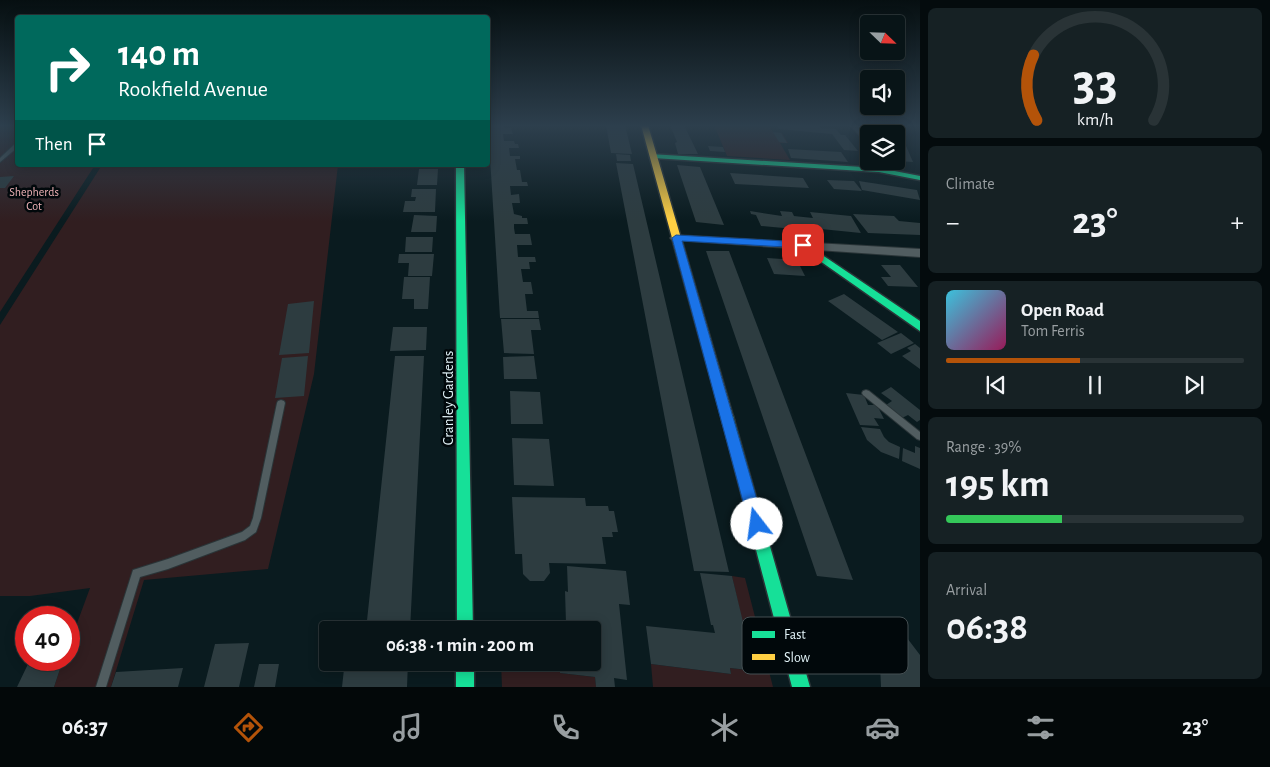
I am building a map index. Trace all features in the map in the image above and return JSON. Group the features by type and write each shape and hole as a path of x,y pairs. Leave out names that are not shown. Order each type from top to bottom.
{"street":[{"path":"653,157 782,617"},
{"path":"677,157 860,165"},
{"name":"Cranley Gardens","path":"460,167 465,621"},
{"path":"891,170 920,178"},
{"path":"676,238 920,253"},
{"path":"803,245 920,327"},
{"path":"465,671 465,687"},
{"path":"797,674 801,687"}],"lane":[{"path":"866,393 920,437"},
{"path":"101,687 136,573 203,551 245,535 253,529 258,518 281,403"}],"green space":[{"name":"Shepherds Cot","path":"0,157 15,157 15,167 94,167 0,312"},
{"path":"744,157 788,157 790,160"},
{"path":"101,167 338,167 314,374 268,569 144,580 111,687 54,687 59,671 80,671 80,615 90,588 30,596 0,596 0,325"},
{"path":"732,576 745,578 755,617 742,617 742,620"},
{"path":"651,664 731,674 730,668 742,669 742,674 770,674 773,687 653,687"},
{"path":"501,671 560,671 560,673 595,677 596,686 600,687 502,687"}],"building":[{"path":"490,157 520,157 520,159 515,159 517,170 520,170 522,182 527,182 528,186 510,186 511,195 519,194 520,203 512,203 514,214 527,218 528,224 514,224 514,228 515,234 530,234 532,245 517,245 518,257 535,257 536,262 529,262 530,269 521,269 523,282 531,282 533,294 525,294 527,311 538,311 539,318 500,318"},
{"path":"616,157 630,157 631,161 617,161"},
{"path":"845,157 848,162 791,158"},
{"path":"905,157 911,157 913,162 905,162"},
{"path":"616,163 633,164 729,572 694,571"},
{"path":"677,165 700,167 724,225 696,222"},
{"path":"410,167 437,167 437,168"},
{"path":"419,169 438,169 437,185 417,185"},
{"path":"730,173 803,178 809,188 735,184"},
{"path":"14,176 5,188 0,188 0,177"},
{"path":"827,180 854,181 862,191 834,189"},
{"path":"859,181 917,190 920,200 862,190"},
{"path":"412,189 436,189 435,212 403,212 405,201 415,201 416,197 411,197"},
{"path":"750,211 782,216 780,211 792,212 794,216 813,218 810,212 851,216 861,233 821,229 819,226 802,225 805,230 761,226 756,215 751,214"},
{"path":"853,214 894,216 899,221 920,223 920,235 868,233"},
{"path":"414,215 437,216 436,232 411,232"},
{"path":"406,237 433,237 432,252 405,252"},
{"path":"706,251 729,251 853,580 817,576"},
{"path":"399,254 434,254 432,276 408,276 409,263 398,263"},
{"path":"767,258 797,260 805,276 774,274"},
{"path":"881,265 900,265 918,287 888,286 881,277 891,277"},
{"path":"404,277 430,277 428,309 414,309 414,299 402,299"},
{"path":"844,294 898,332 882,340 828,301"},
{"path":"314,301 309,353 279,355 288,304"},
{"path":"501,319 539,319 541,330 531,330 534,354 504,353"},
{"path":"393,327 427,327 426,350 390,351"},
{"path":"901,333 914,343 891,354 877,343"},
{"path":"915,344 920,348 920,369 902,356 911,351 907,348"},
{"path":"308,356 304,396 275,398 282,358"},
{"path":"395,356 424,356 410,621 367,621"},
{"path":"534,356 537,379 504,379 503,357"},
{"path":"891,387 920,410 920,420 917,422 908,415 902,418 886,405 892,401 881,393"},
{"path":"510,391 540,392 543,424 511,424"},
{"path":"846,393 864,395 868,405 877,405 884,419 874,418 879,426 860,425"},
{"path":"861,427 880,429 889,442 900,447 899,459 881,452 867,440"},
{"path":"512,438 549,439 554,486 514,485"},
{"path":"915,446 920,448 920,469 902,461 903,448 915,453"},
{"path":"512,497 585,498 586,506 608,506 609,511 614,511 618,532 612,532 613,537 602,537 606,564 549,563 550,573 544,581 530,581 523,574 522,554 515,554"},
{"path":"567,566 626,571 630,605 619,604 627,680 614,678 615,687 596,687 595,677 560,673 560,671 601,671 601,621 566,621 565,591 568,592"},
{"path":"700,573 732,576 742,618 742,669 730,668 731,674 651,664 646,626 715,633 713,625 711,625"},
{"path":"908,639 920,655 920,687 881,687 880,674 908,674"},
{"path":"249,643 239,687 204,687 215,644"},
{"path":"259,664 279,664 275,687 254,687"},
{"path":"183,668 178,687 111,687 116,672"},
{"path":"25,671 59,671 54,687 17,687"},
{"path":"344,671 408,671 407,687 342,687"}],"traffic: fast":[{"path":"670,157 879,170 920,178"},
{"path":"460,167 465,621"},
{"path":"803,245 920,327"},
{"path":"728,420 782,617"},
{"path":"465,671 465,687"},
{"path":"797,674 801,687"}],"traffic: slow":[{"path":"653,157 728,420"}],"route":[{"path":"757,524 676,238 803,245"}]}
